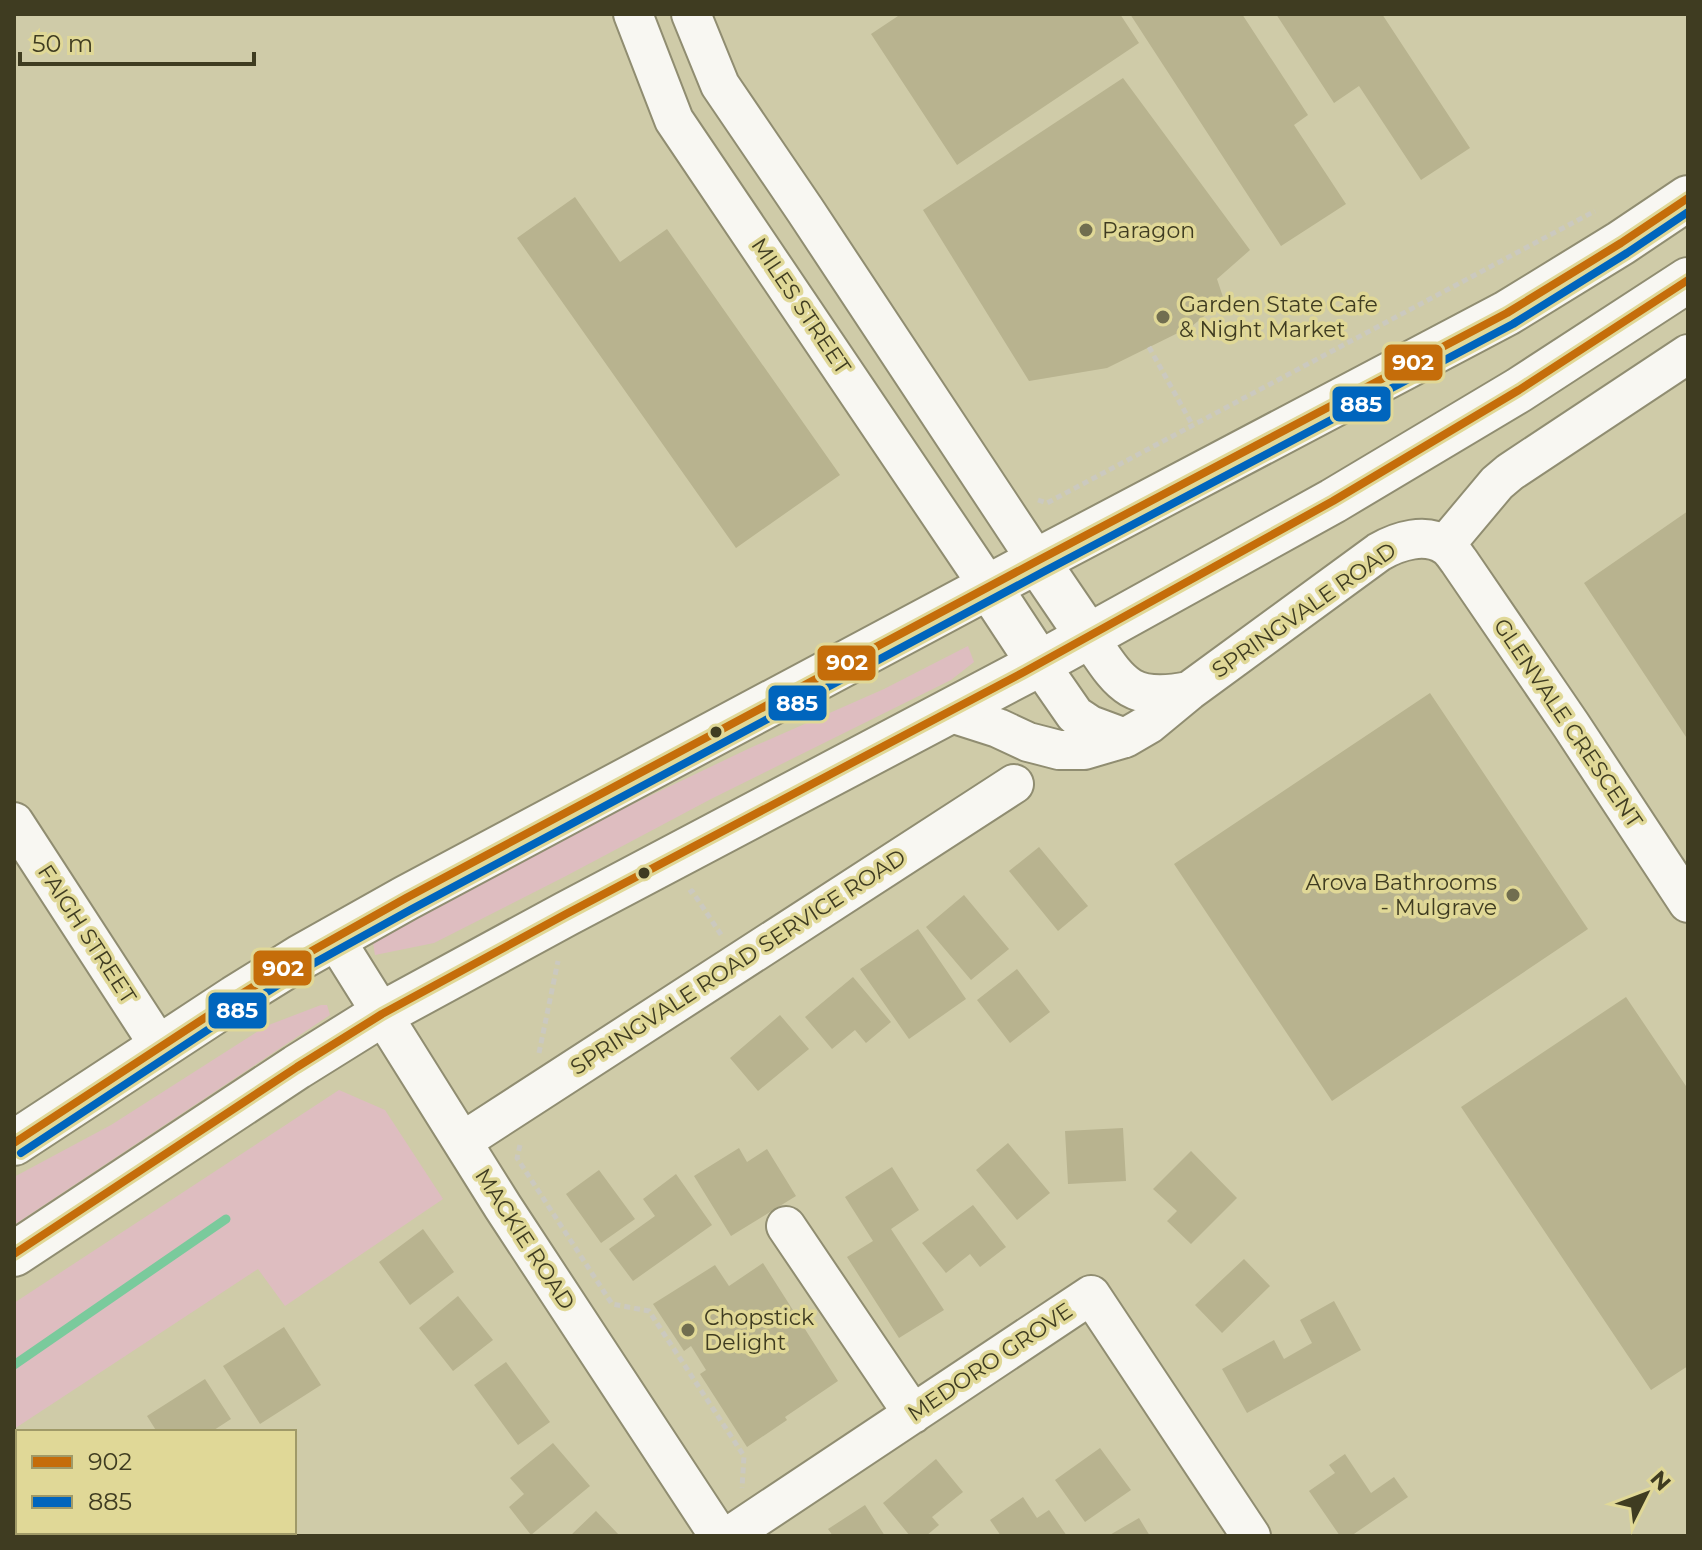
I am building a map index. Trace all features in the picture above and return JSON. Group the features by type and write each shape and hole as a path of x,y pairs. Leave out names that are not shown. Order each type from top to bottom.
{"highway":[{"path":"14,1143 267,978 335,939 606,790 1507,313 1688,198"},
{"path":"14,1254 382,1014 1039,663 1333,501 1542,375 1688,280"},
{"path":"1037,561 1088,636"},
{"path":"989,587 1039,663"}],"street":[{"name":"MILES STREET","path":"633,14 674,120 989,587"},
{"path":"691,14 720,85 1037,561"},
{"path":"1445,545 1510,472 1688,354"},
{"path":"860,394 907,364"},
{"name":"SPRINGVALE ROAD","path":"948,712 998,728 1028,742 1059,750 1084,750 1125,738 1149,724 1189,691 1390,545 1416,539 1445,545"},
{"name":"GLENVALE CRESCENT","path":"1445,545 1571,725 1688,903"},
{"name":"SPRINGVALE ROAD","path":"1088,636 1126,686 1149,694 1189,691"},
{"path":"1039,663 1075,715 1090,725 1125,738"},
{"name":"SPRINGVALE ROAD SERVICE ROAD","path":"463,1141 1014,784"},
{"name":"FAIGH STREET","path":"14,822 160,1047"},
{"name":"MACKIE ROAD","path":"335,939 503,1207 719,1536"},
{"path":"786,1226 913,1414"},
{"name":"MEDORO GROVE","path":"742,1527 1091,1295 1251,1536"}],"path":[{"path":"1047,503 1599,209"},
{"path":"1149,347 1193,426"},
{"path":"682,897 692,891 739,962"},
{"path":"563,954 557,963 517,1158 612,1304 649,1311 744,1456 742,1527"}],"shaded area":[{"path":"968,646 974,662 951,680 711,799 434,943 375,955 373,943 409,920 593,823 750,748 884,689"},
{"path":"327,1005 330,1015 14,1225 14,1177 111,1125 266,1026"},
{"path":"339,1090 385,1110 443,1199 285,1306 258,1269 14,1429 14,1303"}],"building":[{"path":"901,14 1120,14 1139,43 957,165 871,34"},
{"path":"1130,14 1242,14 1308,115 1294,125 1346,204 1281,246"},
{"path":"1276,14 1382,14 1470,148 1421,180 1359,86 1334,103"},
{"name":"Paragon","path":"1123,78 1250,250 1217,279 1224,300 1192,326 1107,368 1029,381 923,210"},
{"path":"575,197 620,262 667,229 840,475 736,548 517,238"},
{"path":"1688,511 1688,740 1584,583"},
{"path":"1430,693 1588,929 1332,1101 1174,864"},
{"path":"1039,847 1088,906 1058,931 1009,871"},
{"path":"964,895 1009,949 971,980 926,927"},
{"path":"918,929 966,999 909,1039 860,969"},
{"path":"1017,969 1050,1012 1010,1043 977,1000"},
{"path":"853,977 891,1022 866,1043 855,1030 832,1049 805,1017"},
{"path":"1626,997 1688,1089 1688,1366 1651,1390 1461,1107"},
{"path":"780,1015 809,1049 758,1091 730,1058"},
{"path":"1123,1128 1126,1181 1068,1184 1065,1131"},
{"path":"1008,1143 1050,1193 1017,1220 976,1170"},
{"path":"739,1148 747,1162 767,1149 796,1196 731,1236 694,1176"},
{"path":"1191,1151 1237,1198 1191,1244 1167,1221 1177,1211 1153,1189"},
{"path":"892,1167 919,1210 891,1229 944,1310 899,1338 847,1257 873,1241 845,1197"},
{"path":"599,1170 635,1219 601,1243 566,1194"},
{"path":"676,1174 712,1225 633,1281 609,1249 655,1216 643,1199"},
{"path":"973,1205 1006,1247 980,1267 970,1254 946,1273 922,1243"},
{"path":"423,1229 454,1272 410,1305 379,1262"},
{"path":"1244,1259 1270,1286 1222,1333 1195,1305"},
{"path":"763,1263 838,1381 747,1447 700,1374 706,1370 691,1346 684,1351 653,1304 715,1265 729,1286"},
{"path":"458,1296 493,1340 453,1371 419,1328"},
{"path":"1334,1301 1361,1350 1247,1413 1222,1369 1274,1340 1284,1359 1312,1343 1300,1320"},
{"path":"284,1327 321,1385 260,1424 223,1366"},
{"path":"506,1362 550,1422 518,1445 474,1385"},
{"path":"205,1379 231,1419 214,1430 156,1430 147,1416"},
{"path":"553,1443 590,1486 531,1535 509,1507 524,1494 510,1478"},
{"path":"1100,1448 1131,1490 1085,1522 1055,1480"},
{"path":"1345,1454 1371,1493 1394,1477 1408,1497 1351,1536 1340,1536 1309,1491 1335,1473 1329,1465"},
{"path":"936,1459 963,1492 932,1517 939,1525 926,1536 910,1536 883,1503"},
{"path":"1023,1497 1037,1518 1049,1510 1067,1536 1001,1536 990,1520"},
{"path":"14,1503 16,1534 64,1536 14,1536"},
{"path":"865,1505 885,1536 833,1536 828,1529"},
{"path":"596,1511 620,1536 570,1536"},
{"path":"1139,1518 1150,1536 1108,1536"},
{"path":"296,1534 301,1536 264,1536"}],"waterway":[{"path":"14,1365 226,1219"}],"transit line":[{"name":"902","path":"14,1143 301,957 1037,561 1507,313 1688,198"},
{"name":"885","path":"21,1153 307,967 1513,324 1688,212"},
{"name":"902","path":"14,1254 382,1014 1024,672 1333,501 1519,390 1688,280"}],"place":[{"name":"Paragon","path":"1086,230"},
{"name":"Garden State Cafe & Night Market","path":"1163,317"},
{"name":"Arova Bathrooms - Mulgrave","path":"1513,895"},
{"name":"Chopstick Delight","path":"688,1330"}]}
